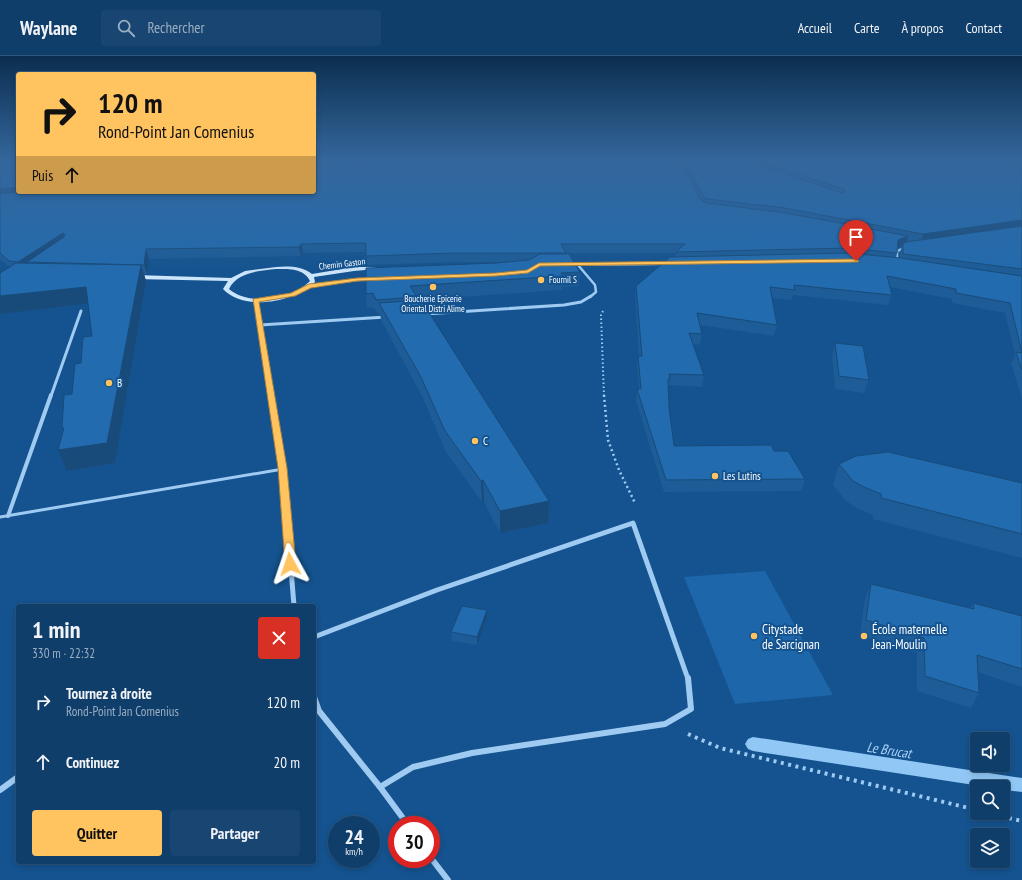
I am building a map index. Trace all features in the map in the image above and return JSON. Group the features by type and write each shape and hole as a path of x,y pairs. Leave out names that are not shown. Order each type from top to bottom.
{"street":[{"path":"890,264 900,265 897,251 908,247"},
{"path":"562,265 675,264"},
{"path":"424,314 564,305 581,302 592,297 596,292 595,285 578,265"},
{"path":"276,268 299,270 311,276 312,281 309,286 293,295 268,300 235,297 228,293 226,289 227,284 232,280 251,272 276,268"},
{"name":"Chemin Gaston","path":"311,276 354,269 384,268"},
{"path":"126,276 232,280"},
{"path":"256,300 283,468 294,604"},
{"path":"8,516 81,311"},
{"path":"260,325 392,316"},
{"path":"316,636 437,590 633,523 689,681 691,709 665,724 472,753 413,767 380,786"},
{"path":"316,702 319,711 380,786 402,816"},
{"path":"0,790 16,778"},
{"path":"439,868 448,880"}],"lane":[{"path":"309,286 372,279"},
{"path":"0,517 283,468"}],"path":[{"path":"604,309 602,315 602,365 608,440 619,470 642,518 633,523"},
{"path":"665,724 720,748 970,808"},
{"path":"1010,819 1022,822"}],"shaded area":[{"name":"Citystade de Sarcignan","path":"765,571 833,695 735,704 684,577"}],"building":[{"path":"0,197 699,197 706,203 786,213 908,236 898,240 897,253 848,248 676,252 685,244 561,244 566,253 455,253 366,256 366,243 301,244 299,247 146,249 144,265 27,262 64,237 65,235 63,233 18,262 9,261 0,253"},
{"path":"705,197 1022,197 1022,220 923,234 785,208 707,199"},
{"path":"1022,226 1022,269 903,254 903,244 906,242"},
{"path":"848,253 901,258 1022,276 1022,353 1010,303 956,293 956,289 887,276 892,295 794,285 795,290 770,287 777,325 697,313 702,334 689,333 704,375 669,374 669,407 674,446 771,445 774,451 788,451 805,479 666,480 637,389 641,389 638,356 642,356 636,286 670,257"},
{"path":"540,254 569,254 580,272 561,273 563,276 410,286 417,297 376,300 373,293 366,294 366,268 496,263 529,260"},
{"path":"16,263 141,265 107,443 58,450 64,428 62,428 64,395 72,394 75,364 81,363 83,337 92,336 86,287 0,296 0,273"},
{"name":"C","path":"421,300 549,501 500,511 483,480 481,481 445,431 421,377 379,303"},
{"path":"835,343 863,346 869,380 839,376"},
{"path":"1016,352 1022,353 1022,370"},
{"path":"888,452 1022,483 1022,534 881,498 881,494 853,481 839,464 856,456"},
{"path":"871,584 974,609 973,603 1022,616 1022,669 977,655 979,693 925,676 924,638 866,620"},
{"path":"462,606 487,610 477,637 451,632"}],"waterway":[{"name":"Le Brucat","path":"753,744 1022,785"}],"place":[{"name":"Fournil S","path":"541,280"},
{"name":"Boucherie Epicerie Oriental Distri Alime","path":"433,287"},
{"name":"B","path":"109,383"},
{"name":"C","path":"475,441"},
{"name":"Les Lutins","path":"715,476"},
{"name":"Citystade de Sarcignan","path":"754,636"},
{"name":"École maternelle Jean-Moulin","path":"864,636"}],"route":[{"path":"290,564 283,468 256,300 282,298 303,291 309,286 357,280 496,274 528,271 539,265 856,261"}]}
